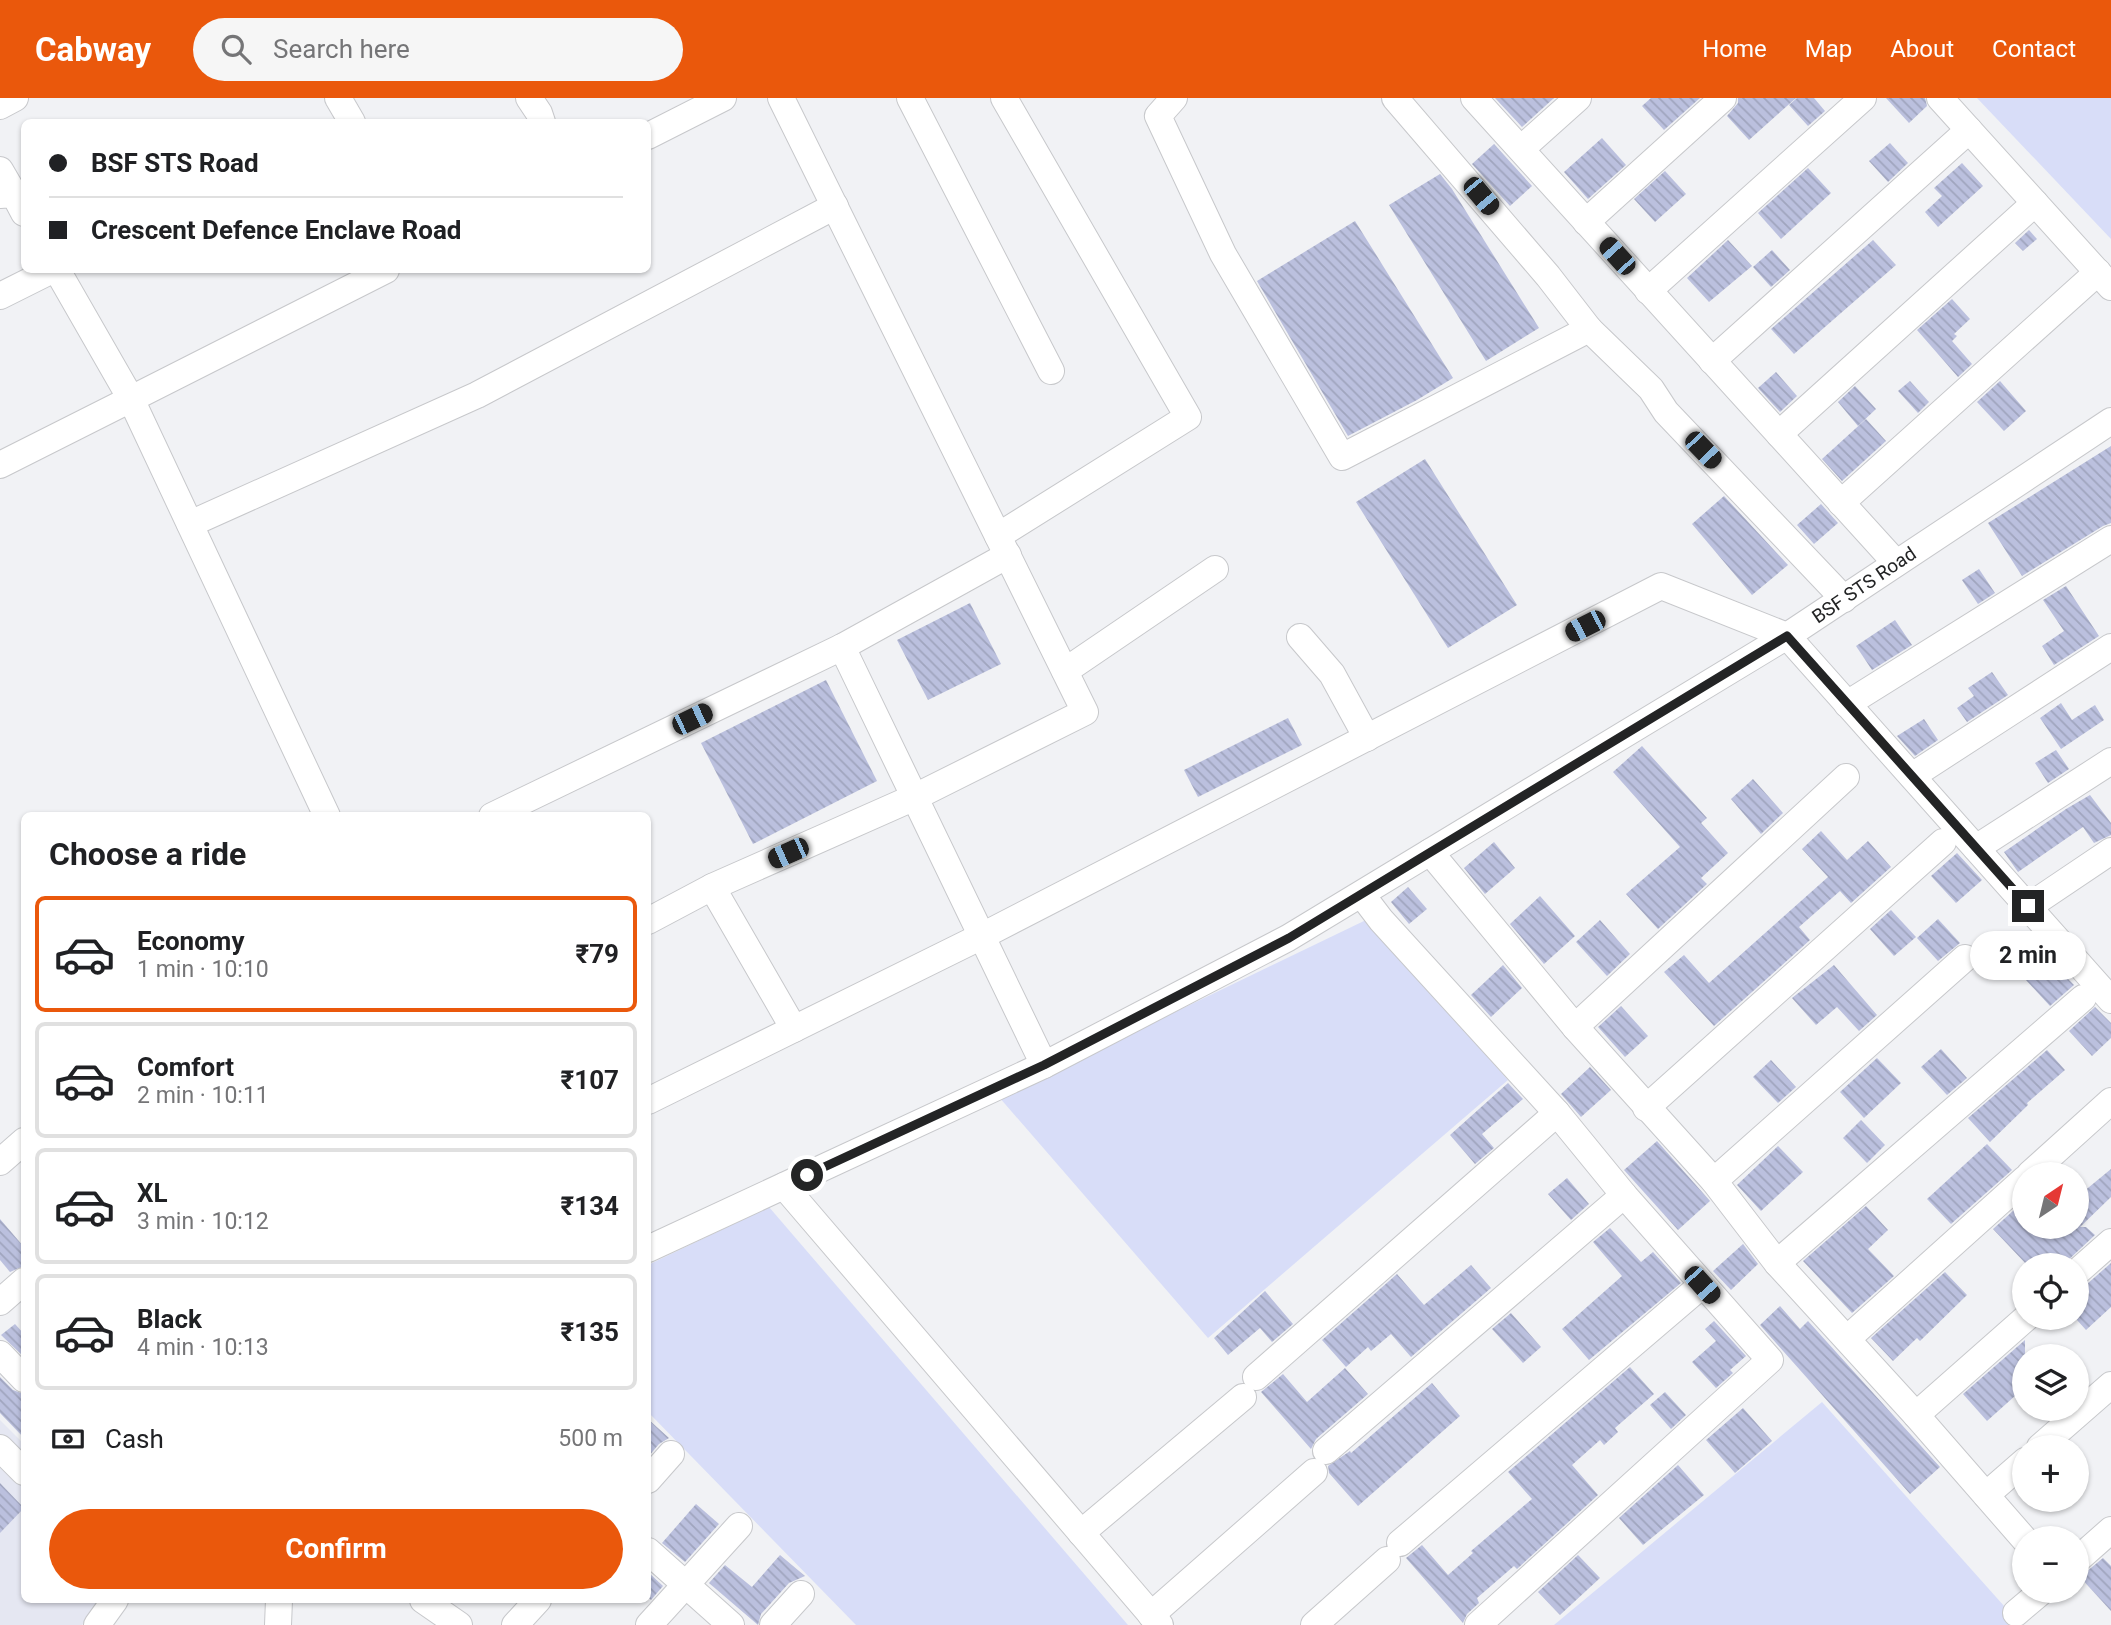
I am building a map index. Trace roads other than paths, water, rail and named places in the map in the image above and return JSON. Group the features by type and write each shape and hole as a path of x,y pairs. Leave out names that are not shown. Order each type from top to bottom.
{"street":[{"path":"0,106 15,98"},
{"path":"338,98 350,119"},
{"path":"529,98 540,119"},
{"path":"651,134 723,98"},
{"path":"651,920 712,887 915,797 1086,712 780,98"},
{"path":"910,98 1051,371"},
{"path":"500,812 842,647 1003,545 1188,417 1004,98"},
{"path":"1174,98 1158,116 1223,254 1342,457 1589,330"},
{"path":"1395,98 1548,276 1589,330 1651,389 1666,412 1844,598"},
{"path":"1474,98 1896,563"},
{"path":"1521,149 1578,98"},
{"path":"1586,222 1723,98"},
{"path":"1648,290 1863,98"},
{"path":"1841,503 2104,279 1940,98"},
{"path":"1712,361 1969,130"},
{"path":"0,170 13,201"},
{"path":"1779,434 2035,203"},
{"path":"190,524 477,395 835,206"},
{"path":"0,296 49,273"},
{"path":"57,273 131,399 325,812"},
{"path":"0,465 380,273"},
{"name":"BSF STS Road","path":"651,1248 1044,1065 1289,938 1787,636 2111,421"},
{"path":"1847,704 2111,539"},
{"path":"1065,671 1215,569"},
{"path":"651,1100 982,936 1661,586 1787,636 2111,1000"},
{"path":"1300,637 1332,674 1367,738"},
{"path":"842,647 1044,1065"},
{"path":"1912,776 2111,648"},
{"path":"1976,848 2111,761"},
{"path":"1575,1027 1846,777"},
{"path":"1646,1108 1942,842"},
{"path":"1430,852 1575,1027 1714,1181 1777,1262 2013,1526"},
{"path":"2028,906 2111,852"},
{"path":"712,887 794,1029"},
{"path":"1362,895 1381,920 1557,1113 1624,1195 1770,1360 1478,1625"},
{"path":"1714,1181 1965,958"},
{"path":"1777,1262 2083,998"},
{"path":"2043,1162 2111,1101"},
{"path":"1081,1533 1557,1113"},
{"path":"0,1162 21,1144"},
{"path":"784,1186 1155,1620 1320,1462 1624,1195"},
{"path":"1847,1339 2012,1191"},
{"path":"2089,1261 2111,1242"},
{"path":"0,1302 21,1284"},
{"path":"1314,1625 1393,1551 1702,1285"},
{"path":"1916,1415 2012,1330"},
{"path":"0,1354 21,1376"},
{"path":"2054,1435 2111,1385"},
{"path":"0,1448 21,1469"},
{"path":"651,1477 671,1454"},
{"path":"1986,1495 2012,1472"},
{"path":"649,1625 739,1526"},
{"path":"2089,1549 2111,1530"},
{"path":"651,1554 731,1625"},
{"path":"773,1625 801,1594"},
{"path":"97,1625 113,1603"},
{"path":"278,1625 279,1603"},
{"path":"427,1603 459,1625"},
{"path":"515,1625 535,1603"},
{"path":"2016,1613 2028,1603"}]}
